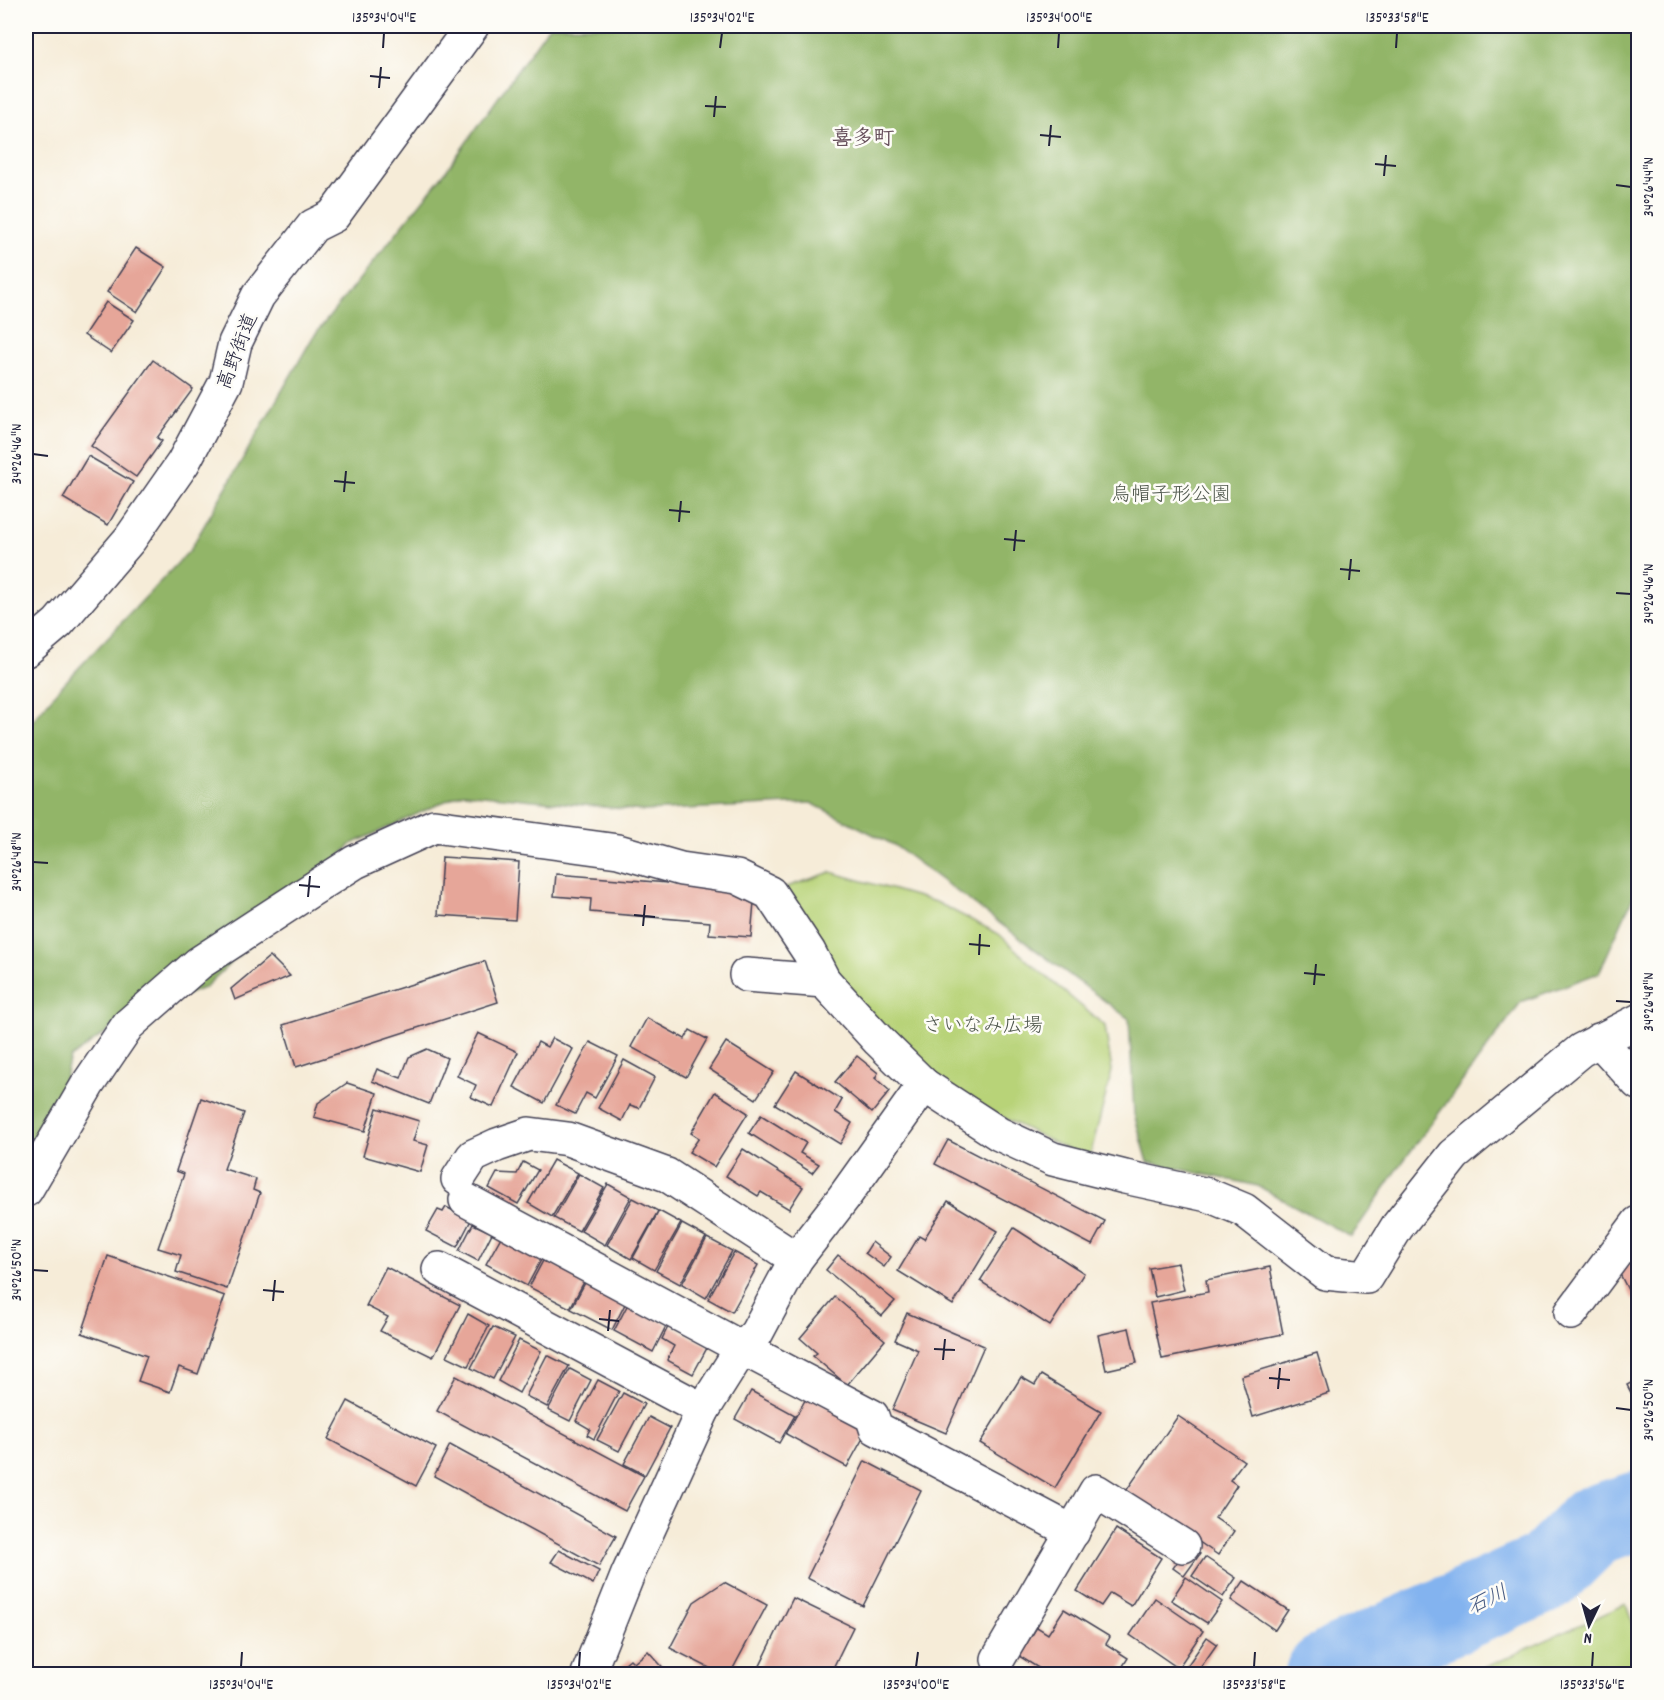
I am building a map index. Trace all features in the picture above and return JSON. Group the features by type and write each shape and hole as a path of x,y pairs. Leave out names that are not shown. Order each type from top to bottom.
{"street":[{"name":"高野街道","path":"26,650 58,623 130,539 183,463 226,382 235,343 258,296 313,226 333,216 472,26"},
{"path":"26,1190 88,1084 128,1026 199,963 355,862 434,826 618,851 681,869 737,877 770,893 809,952 824,981 879,1041 924,1085 999,1134 1053,1158 1208,1195 1244,1210 1325,1273 1366,1277 1397,1227 1454,1155 1581,1050 1626,1022 1638,1083"},
{"path":"746,975 824,981"},
{"path":"588,1674 628,1574 703,1410 742,1348 756,1334 796,1259 844,1197 924,1085"},
{"path":"796,1259 667,1175 568,1139 529,1134 473,1156 462,1189 742,1348 872,1416 876,1428 1072,1532"},
{"path":"1571,1313 1638,1223"},
{"path":"438,1269 703,1410"},
{"path":"998,1659 1096,1491 1183,1545"}],"green space":[{"name":"烏帽子形公園","path":"549,26 1638,26 1638,886 1599,973 1521,1002 1402,1163 1351,1237 1258,1186 1148,1162 1134,1114 1129,1019 894,845 811,803 643,811 463,793 352,844 204,988 132,1014 70,1058 52,1125 26,1158 26,729 56,692 190,550 313,337 446,171"},
{"name":"さいなみ広場","path":"831,872 936,902 999,934 1105,1026 1112,1071 1089,1160 933,1083 828,977 775,891"},
{"path":"1626,1604 1638,1637 1638,1674 1471,1674"}],"building":[{"path":"136,248 166,267 137,312 107,292"},
{"path":"106,302 134,320 111,353 84,335"},
{"path":"153,360 193,389 157,438 162,441 136,477 91,446"},
{"path":"88,456 133,482 108,525 63,498"},
{"path":"442,857 519,862 515,920 438,915"},
{"path":"556,874 755,890 751,937 709,934 710,922 590,912 591,899 554,896"},
{"path":"270,956 290,976 235,1000 231,989"},
{"path":"485,961 498,1002 296,1067 283,1025"},
{"path":"647,1018 685,1039 690,1030 707,1039 686,1077 631,1047"},
{"path":"478,1033 518,1052 493,1107 471,1097 476,1085 457,1076"},
{"path":"552,1038 573,1049 544,1103 514,1087 538,1042 547,1047"},
{"path":"590,1042 618,1056 595,1098 586,1093 575,1114 556,1105"},
{"path":"726,1042 774,1072 756,1099 709,1069"},
{"path":"427,1049 447,1058 429,1104 372,1081 377,1069 401,1078 409,1057"},
{"path":"857,1056 878,1073 875,1078 890,1091 872,1113 835,1082"},
{"path":"624,1060 655,1077 639,1108 630,1105 622,1121 598,1108"},
{"path":"796,1071 842,1100 835,1112 852,1123 840,1144 775,1104"},
{"path":"347,1083 377,1093 365,1131 314,1117 318,1103"},
{"path":"715,1092 748,1113 714,1167 689,1152 699,1138 691,1133"},
{"path":"201,1098 244,1113 224,1169 256,1179 253,1190 260,1193 227,1289 176,1272 181,1255 158,1248 184,1174 176,1171"},
{"path":"377,1108 419,1121 413,1141 428,1145 420,1172 363,1156"},
{"path":"761,1115 806,1143 800,1153 819,1164 812,1173 749,1133"},
{"path":"948,1140 1105,1221 1092,1245 935,1164"},
{"path":"743,1149 803,1187 789,1209 761,1192 758,1196 726,1176"},
{"path":"553,1160 578,1173 552,1217 528,1203"},
{"path":"523,1162 538,1170 518,1204 489,1188 497,1173 517,1174"},
{"path":"579,1174 604,1188 579,1231 554,1218"},
{"path":"608,1184 631,1197 605,1245 581,1231"},
{"path":"633,1198 658,1211 631,1259 607,1245"},
{"path":"948,1201 998,1231 953,1305 898,1271 919,1236 924,1239"},
{"path":"446,1207 471,1220 457,1247 426,1231 438,1210 443,1212"},
{"path":"659,1211 681,1223 654,1270 633,1258"},
{"path":"473,1224 492,1233 478,1261 459,1251"},
{"path":"682,1224 706,1237 680,1284 656,1271"},
{"path":"1014,1228 1084,1273 1050,1326 980,1281"},
{"path":"501,1237 542,1258 527,1286 486,1264"},
{"path":"707,1238 732,1251 706,1298 682,1284"},
{"path":"872,1242 891,1257 884,1267 865,1253"},
{"path":"734,1252 758,1265 732,1312 708,1299"},
{"path":"838,1255 895,1301 882,1316 826,1270"},
{"path":"108,1256 225,1296 198,1374 179,1367 170,1392 138,1381 147,1356 82,1333"},
{"path":"544,1259 585,1280 570,1308 529,1287"},
{"path":"1638,1259 1638,1297 1633,1300 1618,1270"},
{"path":"1178,1263 1184,1290 1155,1297 1149,1268"},
{"path":"386,1267 460,1305 433,1357 380,1331 388,1317 366,1306"},
{"path":"1270,1267 1283,1334 1162,1359 1150,1303 1208,1292 1206,1280"},
{"path":"586,1281 626,1302 612,1330 571,1309"},
{"path":"835,1297 885,1340 847,1385 813,1356 817,1353 800,1338"},
{"path":"628,1304 667,1324 653,1352 614,1331"},
{"path":"907,1313 984,1346 946,1433 892,1410 918,1350 895,1340"},
{"path":"468,1314 489,1326 468,1366 447,1356"},
{"path":"669,1325 708,1346 693,1374 667,1360 674,1346 662,1339"},
{"path":"493,1327 515,1337 493,1379 471,1368"},
{"path":"1129,1328 1137,1363 1106,1370 1098,1335"},
{"path":"519,1340 541,1351 519,1393 498,1381"},
{"path":"1317,1353 1329,1393 1253,1417 1241,1376"},
{"path":"547,1355 569,1366 547,1407 526,1396"},
{"path":"570,1369 591,1380 570,1421 548,1410"},
{"path":"1041,1375 1101,1411 1055,1488 980,1443 1021,1377 1035,1385"},
{"path":"456,1376 644,1476 625,1511 437,1411"},
{"path":"1638,1379 1638,1406 1627,1385"},
{"path":"598,1380 619,1391 594,1439 587,1435 590,1429 576,1421"},
{"path":"751,1391 795,1415 779,1443 735,1419"},
{"path":"623,1393 644,1404 619,1451 597,1440"},
{"path":"808,1395 868,1429 847,1467 786,1434"},
{"path":"348,1401 436,1448 416,1486 328,1439"},
{"path":"1178,1416 1244,1461 1230,1480 1237,1485 1215,1518 1234,1531 1218,1555 1126,1491"},
{"path":"649,1417 670,1428 645,1475 624,1464"},
{"path":"450,1445 616,1536 599,1566 434,1476"},
{"path":"865,1461 921,1490 863,1606 807,1578"},
{"path":"1116,1529 1161,1558 1131,1606 1110,1593 1101,1606 1077,1591"},
{"path":"1189,1546 1200,1554 1184,1576 1173,1568"},
{"path":"559,1550 599,1571 593,1584 551,1562"},
{"path":"1205,1557 1236,1578 1223,1597 1192,1576"},
{"path":"1186,1577 1222,1602 1207,1623 1171,1600"},
{"path":"1244,1581 1288,1610 1275,1630 1231,1600"},
{"path":"724,1582 767,1605 730,1674 721,1674 670,1648 694,1602"},
{"path":"793,1598 853,1627 830,1674 756,1674"},
{"path":"1155,1598 1203,1631 1178,1668 1130,1635"},
{"path":"1064,1609 1110,1637 1106,1644 1128,1658 1118,1674 1048,1674 1019,1656 1037,1627 1048,1634"},
{"path":"1207,1637 1217,1644 1194,1674 1185,1669"},
{"path":"648,1651 669,1674 612,1674 630,1659 634,1663"}],"waterway":[{"name":"石川","path":"1325,1674 1343,1663 1547,1572 1594,1525 1638,1511"}],"district":[{"name":"喜多町","path":"863,137"}]}
